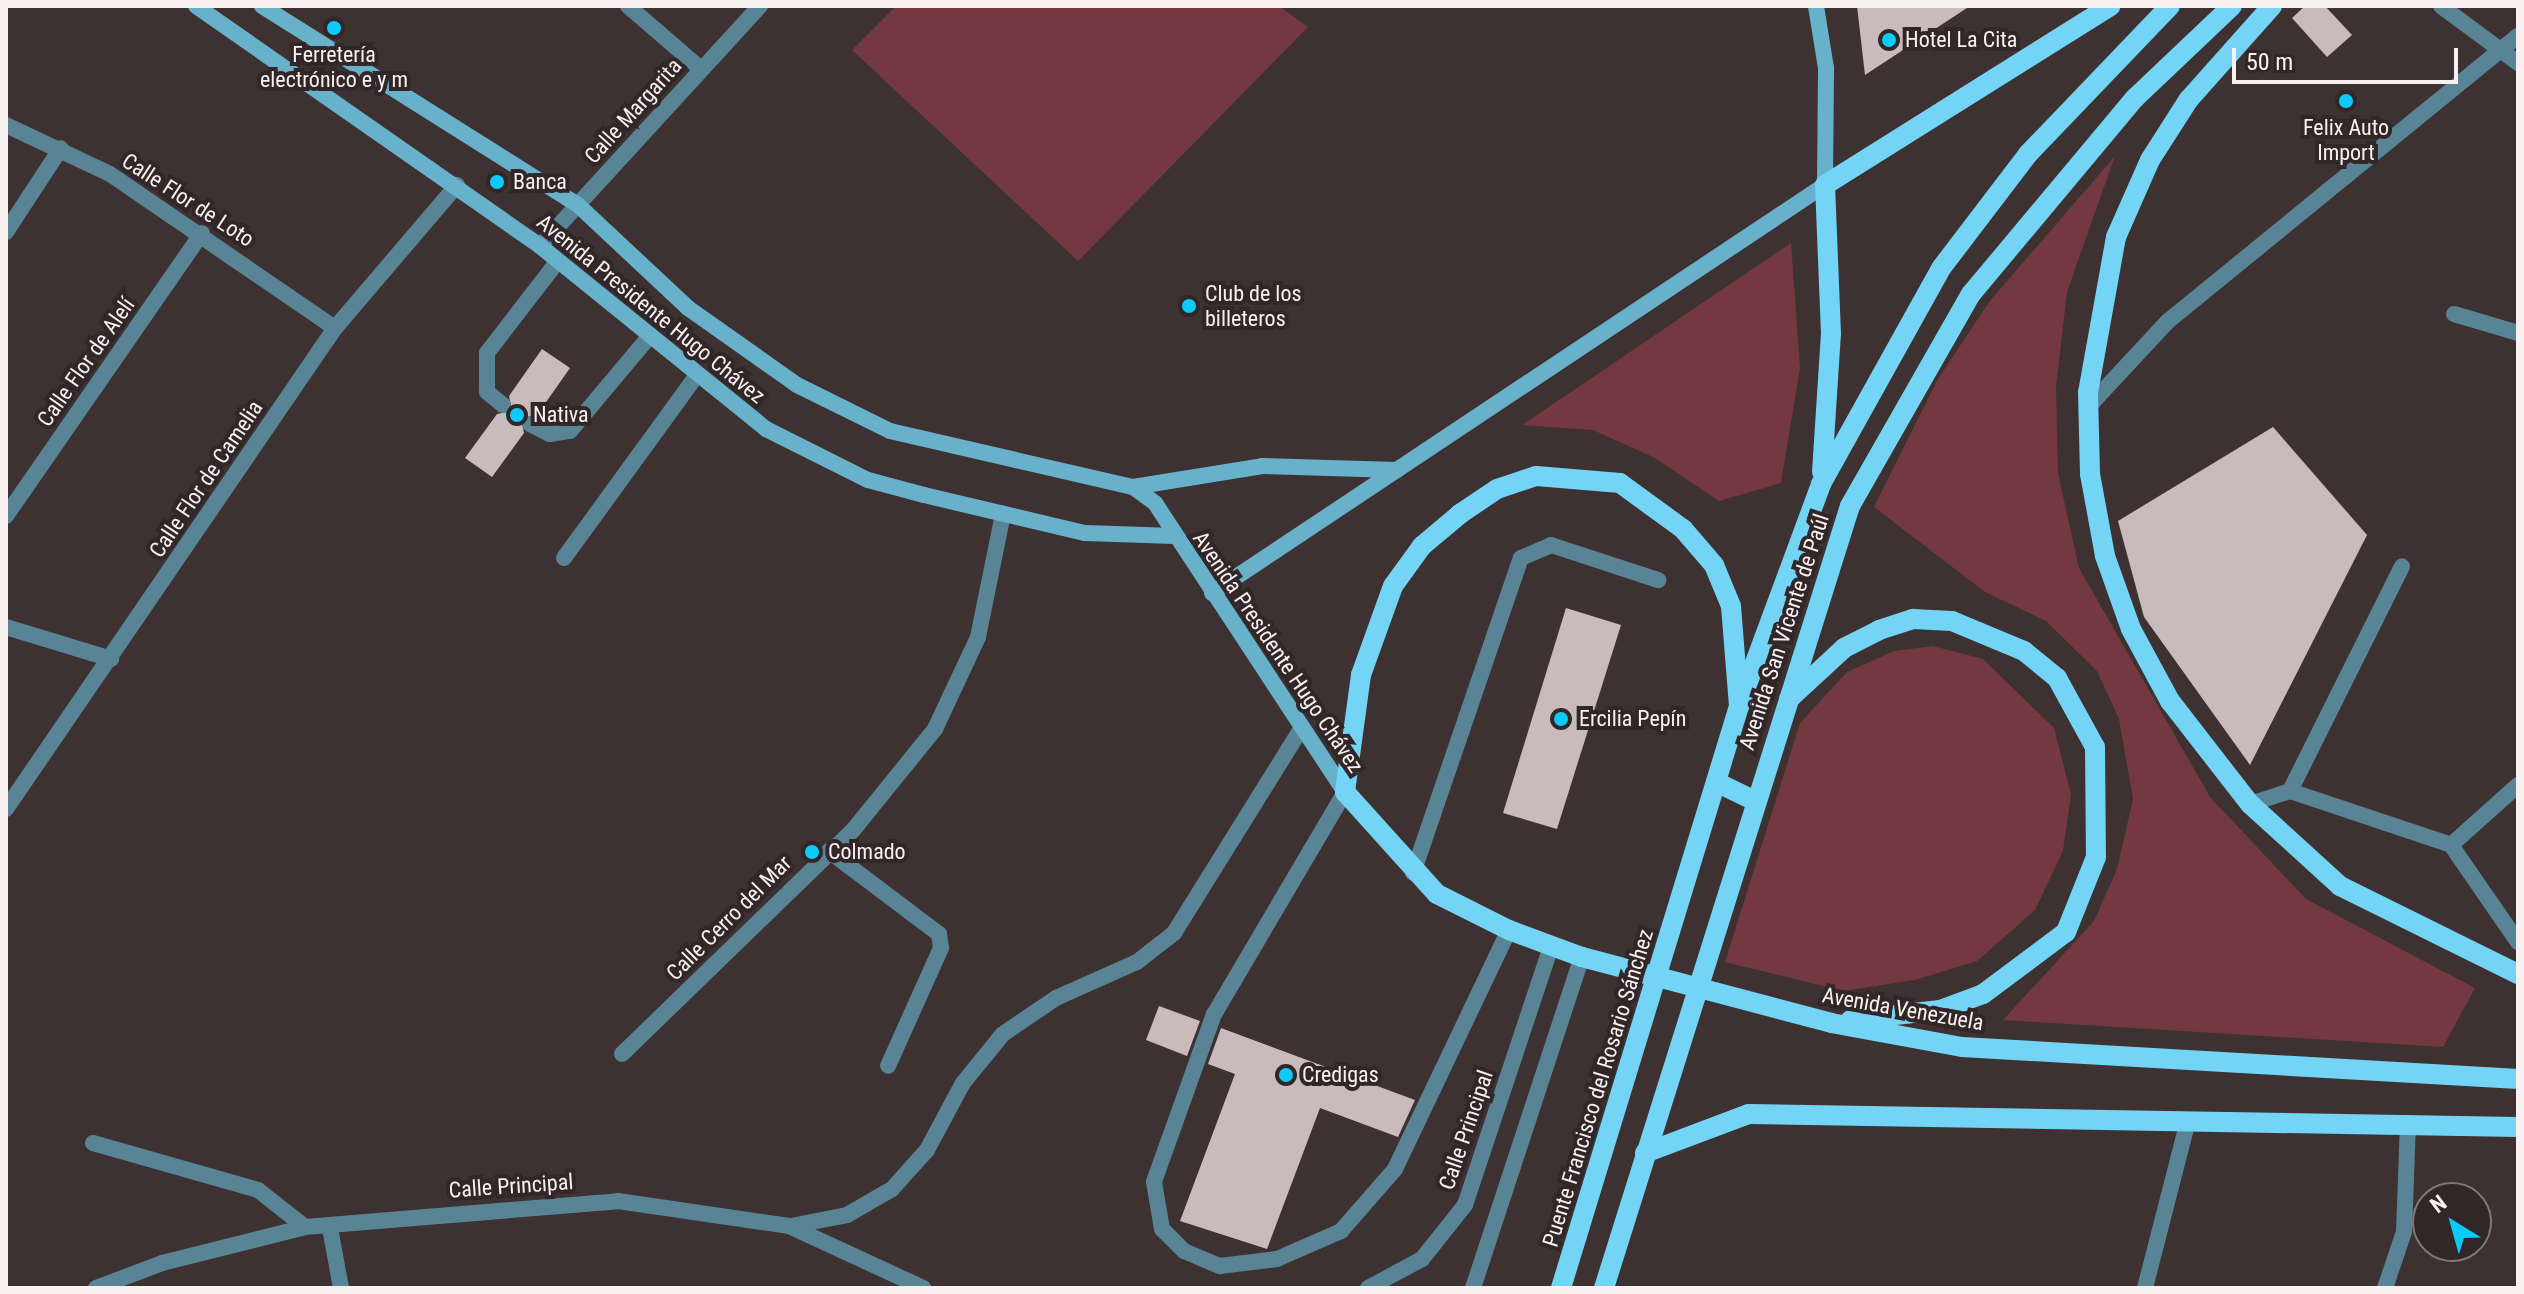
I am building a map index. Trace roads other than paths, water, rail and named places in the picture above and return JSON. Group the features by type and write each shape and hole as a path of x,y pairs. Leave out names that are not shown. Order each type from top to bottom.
{"main road":[{"name":"Avenida Presidente Hugo Chávez","path":"196,6 457,185 540,246 695,378 766,429 868,480 1085,533 1174,536"},
{"name":"Avenida Presidente Hugo Chávez","path":"262,6 578,205 688,308 797,385 890,431 1133,487 1155,503 1345,792"},
{"path":"1816,6 1826,68 1825,185 1831,334 1821,484"},
{"path":"1212,593 1825,185 2110,6"},
{"name":"Avenida San Vicente de Paúl","path":"1681,901 1739,706 1821,484 1942,267 2028,154 2170,6"},
{"name":"Avenida San Vicente de Paúl","path":"1645,1153 1850,506 1971,294 2134,99 2232,6"},
{"path":"2272,6 2189,99 2150,160 2116,237 2096,314 2089,406 2090,474 2105,556 2131,629 2170,701 2250,804 2340,886 2518,974"},
{"path":"1133,487 1262,466 1397,470"},
{"path":"1345,792 1361,675 1393,586 1422,546 1460,514 1497,489 1536,476 1620,483 1683,529 1714,565 1731,606 1739,706"},
{"path":"1786,702 1820,667 1879,630 1913,619 1952,621 2024,651 2057,678 2095,747 2096,857 2066,932 1983,994 1940,1010 1831,1023"},
{"path":"1716,782 1755,801"},
{"name":"Avenida Venezuela","path":"1345,792 1413,873 1509,930 1582,957 1831,1023 1962,1047 2518,1079"},
{"name":"Puente Francisco del Rosario Sánchez","path":"1561,1288 1681,901"},
{"path":"1604,1288 1645,1153 1749,1114 2518,1127"}],"street":[{"path":"628,6 701,69"},
{"name":"Calle Margarita","path":"540,246 760,6"},
{"path":"2441,6 2518,63"},
{"path":"2089,406 2167,322 2498,49 2518,36"},
{"name":"Calle Flor de Loto","path":"6,125 61,148 202,233 335,328"},
{"path":"6,232 61,148"},
{"name":"Calle Flor de Camelia","path":"6,809 335,328 457,185"},
{"name":"Calle Flor de Alelí","path":"6,516 202,233"},
{"path":"503,405 487,392 487,353 557,262"},
{"path":"2454,314 2518,333"},
{"path":"530,424 550,434 570,431 648,338"},
{"path":"564,558 695,378"},
{"name":"Calle Cerro del Mar","path":"622,1054 829,851 935,729 978,637 1003,514"},
{"path":"1413,873 1521,558 1551,545 1658,580"},
{"path":"2290,791 2402,566"},
{"path":"6,627 111,659"},
{"path":"789,1226 847,1215 892,1189 927,1150 963,1083 1003,1034 1056,998 1137,962 1174,933 1301,729"},
{"path":"2451,845 2518,785"},
{"path":"2250,804 2290,791 2451,845 2518,942"},
{"path":"1345,792 1214,1014 1154,1182 1162,1229 1184,1251 1220,1266 1277,1259 1341,1231 1395,1169 1509,930"},
{"path":"829,851 939,934 941,948 888,1066"},
{"name":"Calle Principal","path":"1368,1288 1422,1259 1465,1205 1551,947"},
{"path":"1473,1288 1582,957"},
{"path":"2145,1288 2188,1121"},
{"path":"2385,1288 2404,1232 2408,1123"},
{"path":"93,1143 258,1190 305,1227"},
{"name":"Calle Principal","path":"96,1288 162,1263 305,1227 330,1228 482,1207 618,1201 789,1226 923,1288"},
{"path":"322,1288 338,1280 330,1228"}],"place":[{"name":"Ferretería electrónico e y m","path":"334,28"},
{"name":"Hotel La Cita","path":"1889,40"},
{"name":"Felix Auto Import","path":"2346,101"},
{"name":"Banca","path":"497,182"},
{"name":"Club de los billeteros","path":"1189,306"},
{"name":"Nativa","path":"517,415"},
{"name":"Ercilia Pepín","path":"1561,719"},
{"name":"Colmado","path":"812,852"},
{"name":"Credigas","path":"1286,1075"}]}
